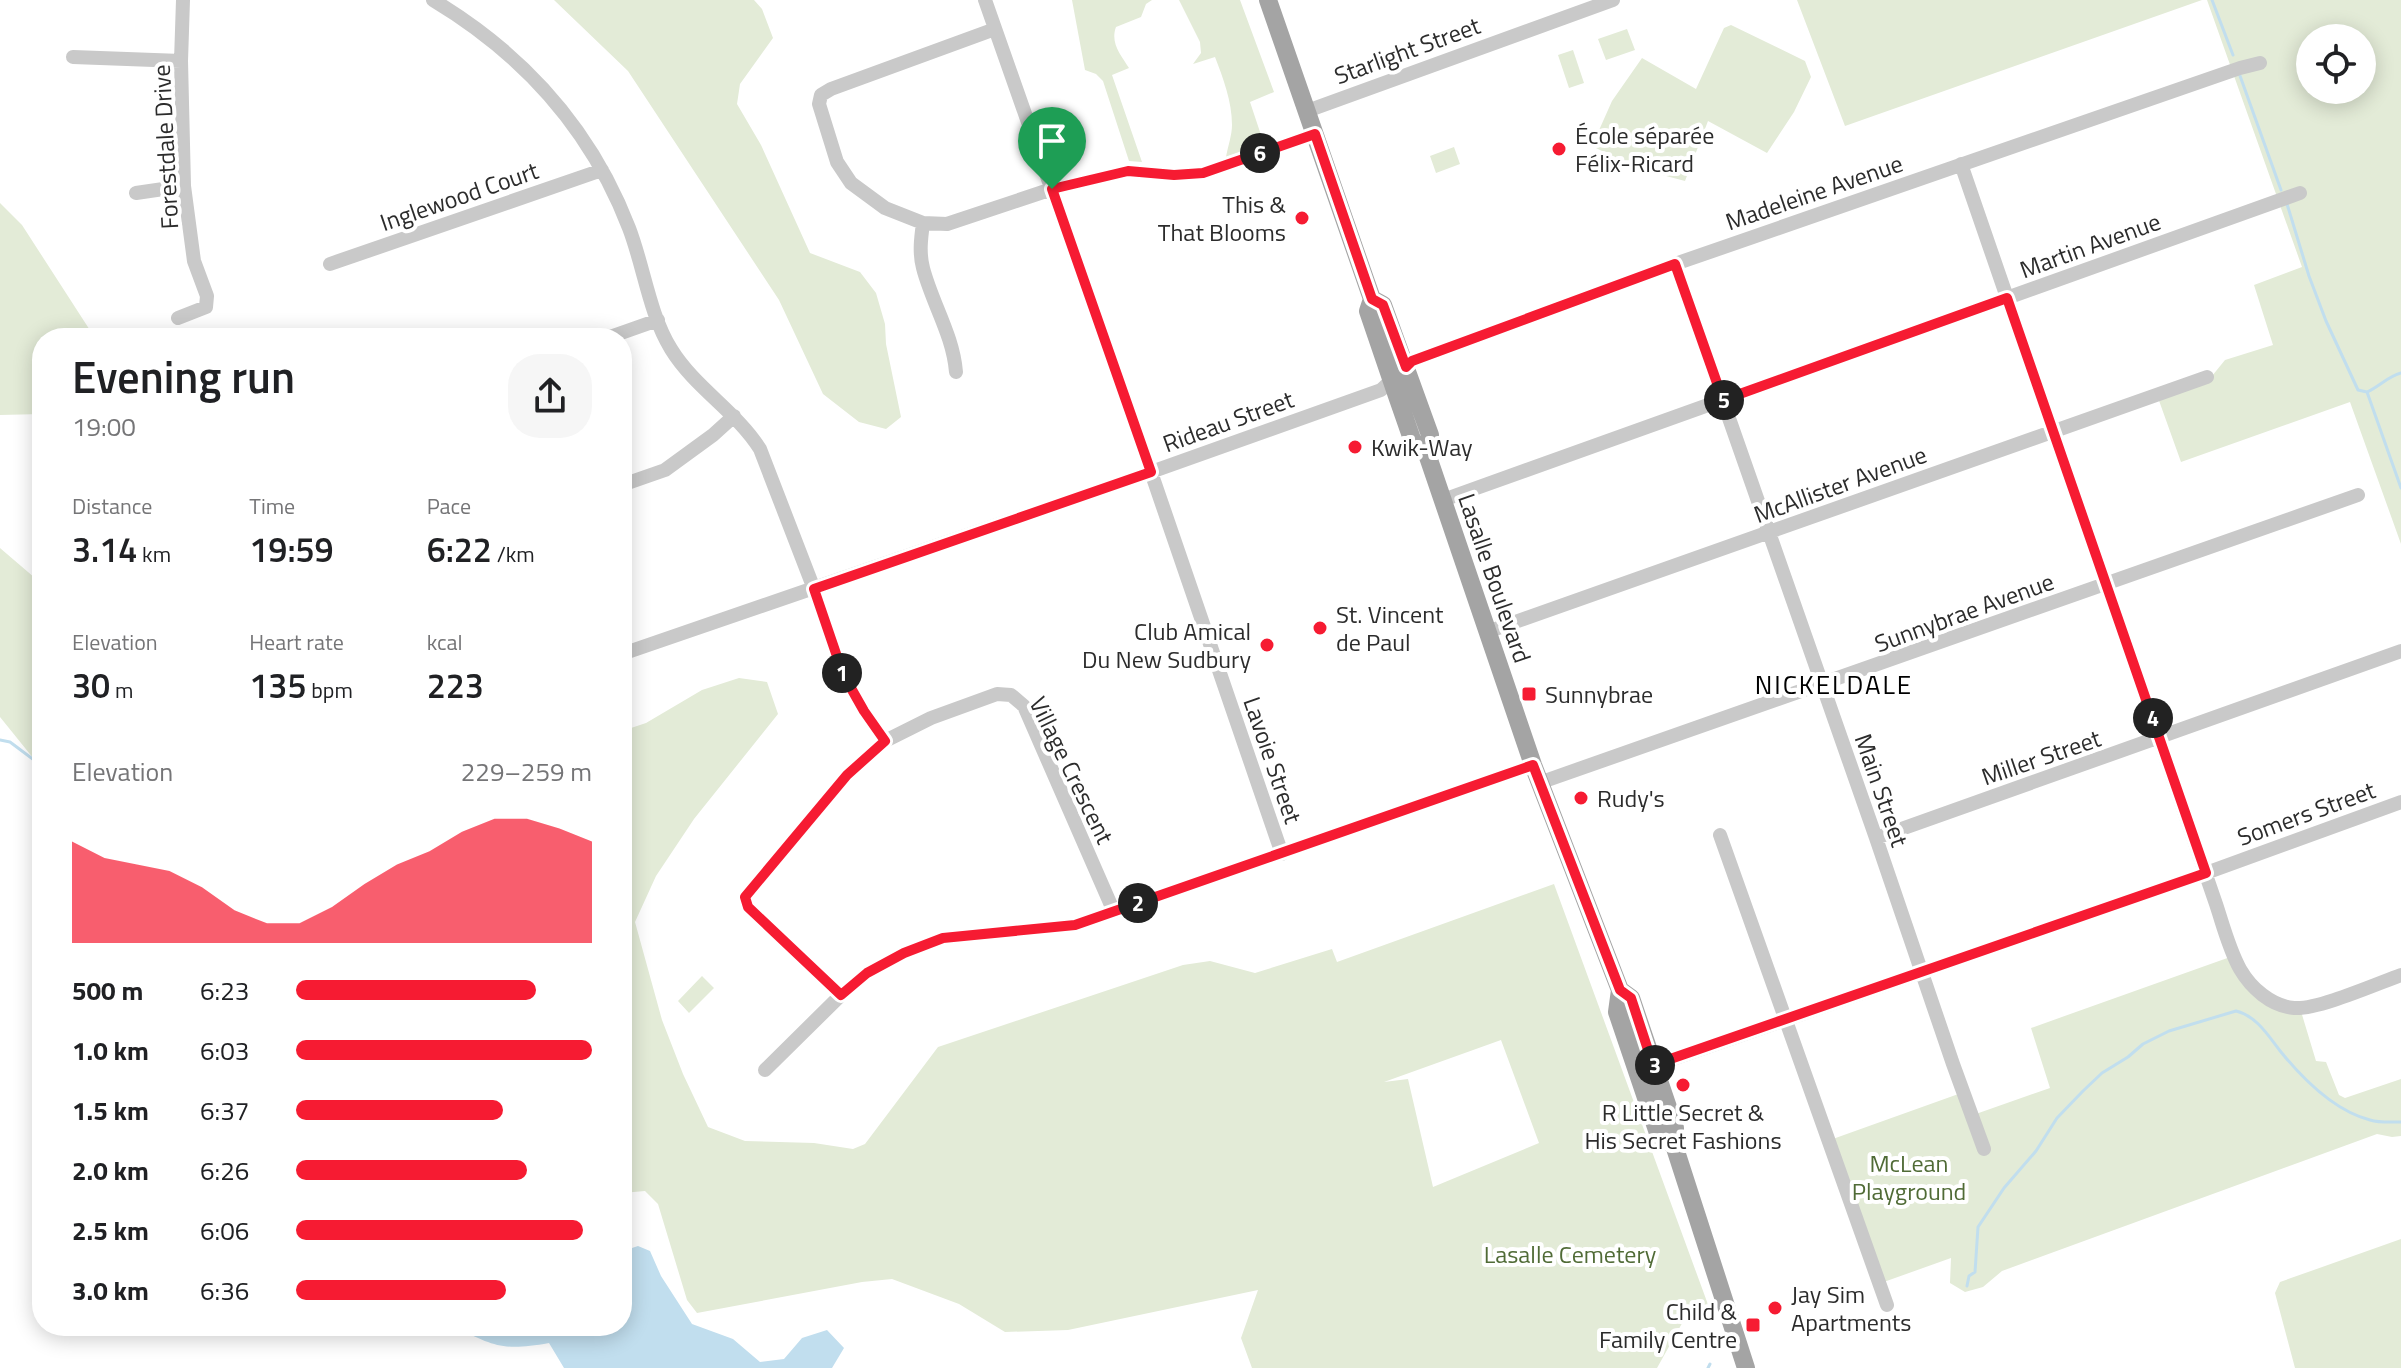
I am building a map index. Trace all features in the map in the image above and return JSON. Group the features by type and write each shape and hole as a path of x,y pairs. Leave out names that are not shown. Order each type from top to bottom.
{"main road":[{"name":"Lasalle Boulevard","path":"1268,0 1372,299 1368,311 1391,381 1413,442 1426,451"},
{"name":"Lasalle Boulevard","path":"1372,299 1383,305 1430,435 1426,451 1539,783 1620,990 1631,998 1645,1068 1675,1128 1674,1145 1746,1368"}],"street":[{"name":"Forestdale Drive","path":"178,318 206,307 207,296 194,261 184,186 183,0"},
{"path":"433,0 464,18 512,56 556,101 602,170 628,227 658,320 670,347 687,372 749,431 760,449 843,674 885,741"},
{"name":"Lavoie Street","path":"985,0 1282,854"},
{"name":"Starlight Street","path":"1307,111 1613,0"},
{"path":"995,29 821,95 819,104 837,162 851,183 885,208 923,223 947,224 1052,189 1128,171 1174,175 1203,173 1315,134"},
{"path":"73,57 181,61"},
{"name":"Madeleine Avenue","path":"1391,381 1412,361 1675,264 2260,63"},
{"path":"1961,164 2236,961 2255,989 2280,1004 2294,1008 2306,1007 2401,975"},
{"name":"Inglewood Court","path":"330,264 602,170"},
{"path":"136,193 184,186"},
{"name":"Martin Avenue","path":"1443,500 2300,193"},
{"path":"923,223 923,269 955,355 956,372"},
{"name":"Main Street","path":"1675,264 1984,1149"},
{"path":"632,329 658,320"},
{"name":"McAllister Avenue","path":"1487,632 2207,377"},
{"name":"Rideau Street","path":"632,651 1151,472 1381,390 1391,381"},
{"path":"632,482 665,470 734,416"},
{"name":"Sunnybrae Avenue","path":"1539,783 2358,495"},
{"name":"Miller Street","path":"1876,838 2401,651"},
{"name":"Village Crescent","path":"841,995 748,907 745,897 847,775 885,741 931,718 997,694 1011,695 1024,706 1114,912"},
{"path":"765,1070 867,973 904,953 943,938 1075,925 1533,765"},
{"name":"Somers Street","path":"1645,1068 2401,802"},
{"path":"1720,835 1887,1305"}],"green space":[{"path":"554,0 754,0 762,9 773,38 740,84 737,104 761,145 810,253 860,272 876,293 885,324 886,344 901,417 886,429 859,422 823,394 779,300 628,71"},
{"path":"1072,0 1152,0 1146,4 1141,17 1116,27 1114,38 1129,68 1112,75 1142,162 1129,161 1103,81 1085,70"},
{"path":"1179,0 1240,0 1274,92 1250,102 1264,144 1226,157 1232,125 1226,90 1215,57 1193,64 1201,53 1200,42"},
{"path":"1797,0 2202,0 1845,126"},
{"path":"2207,0 2401,0 2401,544 2350,402 2181,462 2157,395 2212,376 2225,360 2273,345 2254,285 2302,267"},
{"path":"1731,25 1805,61 1811,77 1794,112 1767,153 1708,121 1685,181 1636,168 1592,146 1612,101 1642,58 1696,89 1724,28"},
{"path":"1627,29 1635,50 1606,60 1598,39"},
{"path":"1573,50 1584,83 1569,88 1558,55"},
{"path":"1454,147 1460,164 1436,173 1430,156"},
{"path":"0,203 22,225 89,328 32,328 32,414 0,415"},
{"path":"0,548 32,575 32,757 0,717"},
{"name":"Lasalle Cemetery","path":"739,678 767,682 778,714 694,819 656,876 635,922 662,1020 708,1127 745,1141 814,1143 853,1149 865,1144 938,1047 1183,965 1210,961 1255,973 1332,949 1337,962 1554,884 1710,1310 1685,1318 1657,1368 1252,1368 1241,1338 1258,1290 1068,1330 1005,1332 959,1304 892,1279 697,1313 687,1300 658,1204 645,1191 632,1192 632,728 646,723 702,690","holes":["1501,1040 1539,1143 1433,1187 1408,1079 1384,1082"]},
{"name":"McLean Playground","path":"2233,956 2254,990 2300,1008 2316,1061 2326,1062 2339,1095 2345,1098 2401,1079 2401,1136 2377,1134 2002,1271 1983,1287 1965,1292 1950,1283 1951,1258 1881,1283 1830,1140 1964,1092 1973,1115 2050,1088 2031,1028"},
{"path":"702,976 714,988 689,1013 678,1001"},
{"path":"2401,1239 2401,1368 2295,1368 2275,1293 2280,1282"}],"water":[{"path":"638,1246 650,1251 661,1276 692,1324 733,1339 760,1362 784,1359 802,1338 827,1330 844,1348 832,1368 564,1368 549,1343 510,1347 473,1336 632,1336 632,1248"}],"waterway":[{"path":"2212,0 2233,55"},
{"path":"2239,73 2281,190"},
{"path":"2287,204 2326,321 2358,390 2367,392 2401,488"},
{"path":"2367,392 2401,373"},
{"path":"0,740 10,742 32,758"},
{"path":"1967,1286 1969,1276 1975,1272 1978,1227 2057,1118 2102,1073 2143,1044 2169,1031 2236,1011 2256,1022 2299,1073 2332,1102 2370,1120 2401,1122"},
{"path":"1708,1368 1710,1364"}],"place":[{"name":"École séparée Félix-Ricard","path":"1559,149"},
{"name":"This & That Blooms","path":"1302,218"},
{"name":"Kwik-Way","path":"1355,447"},
{"name":"St. Vincent de Paul","path":"1320,628"},
{"name":"Club Amical Du New Sudbury","path":"1267,645"},
{"name":"Sunnybrae","path":"1529,694"},
{"name":"Rudy's","path":"1581,798"},
{"name":"R Little Secret & His Secret Fashions","path":"1683,1085"},
{"name":"Jay Sim Apartments","path":"1775,1308"},
{"name":"Child & Family Centre","path":"1753,1325"}],"district":[{"name":"NICKELDALE","path":"1834,684"}],"route":[{"path":"1315,134 1372,299 1383,305 1406,367 1412,361 1675,264 1723,400 2007,298 2206,873 1653,1065 1631,998 1620,990 1533,765 1075,925 943,938 904,953 867,973 841,995 748,907 745,897 847,775 885,741 843,674 814,589 1151,472 1052,189 1128,171 1174,175 1203,173 1315,134"}]}
